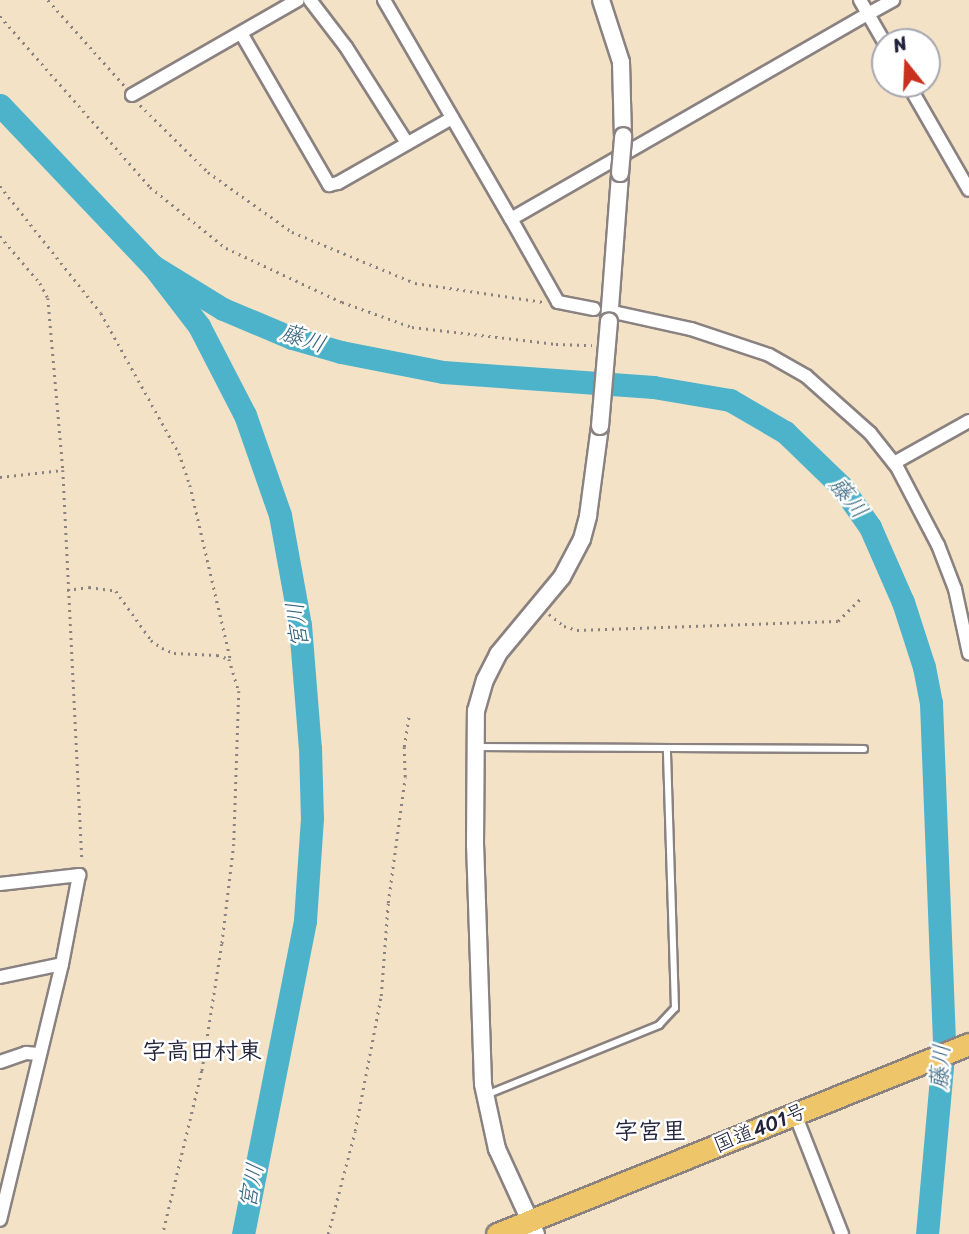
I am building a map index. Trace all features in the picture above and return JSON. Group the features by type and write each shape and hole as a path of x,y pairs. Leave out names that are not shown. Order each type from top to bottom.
{"highway":[{"name":"国道401号","path":"497,1234 533,1227 795,1114 969,1044"}],"street":[{"path":"132,95 298,0"},
{"path":"310,0 346,47 407,143"},
{"path":"384,0 558,302 594,309"},
{"path":"533,1227 497,1149 485,1096 475,845 477,711 485,680 498,654 562,577 582,539 588,516 614,317 623,136 621,62 601,0"},
{"path":"860,0 876,28"},
{"path":"511,219 893,0"},
{"path":"241,33 325,182 338,183 452,118"},
{"path":"916,98 969,190"},
{"path":"614,317 702,332 747,346 791,365 836,399 870,433 894,463 920,509 955,589 969,654"},
{"path":"894,463 969,421"},
{"path":"0,884 79,875 62,964 5,1178 0,1220"},
{"path":"0,978 62,964"},
{"path":"0,1062 26,1053 39,1054"},
{"path":"795,1114 842,1234"}],"lane":[{"path":"476,747 864,749"},
{"path":"485,1096 659,1025 675,1008 667,748"}],"path":[{"path":"48,0 132,95 208,173 292,232 415,283 558,302"},
{"path":"0,16 150,187 226,248 342,302 412,327 543,343 603,346"},
{"path":"0,186 101,313 178,453 190,485 239,691 234,844 202,1072 163,1234"},
{"path":"0,236 40,283 48,298 63,470 67,590 83,842 79,875"},
{"path":"0,477 63,470"},
{"path":"67,590 89,587 116,591 151,640 162,648 188,654 217,655 229,659 232,665"},
{"path":"539,604 557,621 577,630 838,621 861,598"},
{"path":"328,1234 355,1131 381,996 389,892 405,777 404,747 409,716"}],"waterway":[{"name":"宮川","path":"0,105 153,266 199,326 245,415 280,515 300,625 310,748 312,818 305,921 243,1234"},
{"name":"藤川","path":"153,266 223,309 292,338 341,352 443,372 653,387 730,400 785,432 842,487 870,527 903,602 924,667 931,703 944,1044 927,1234"}],"district":[{"name":"字高田村東","path":"202,1052"},
{"name":"字宮里","path":"650,1132"}]}
